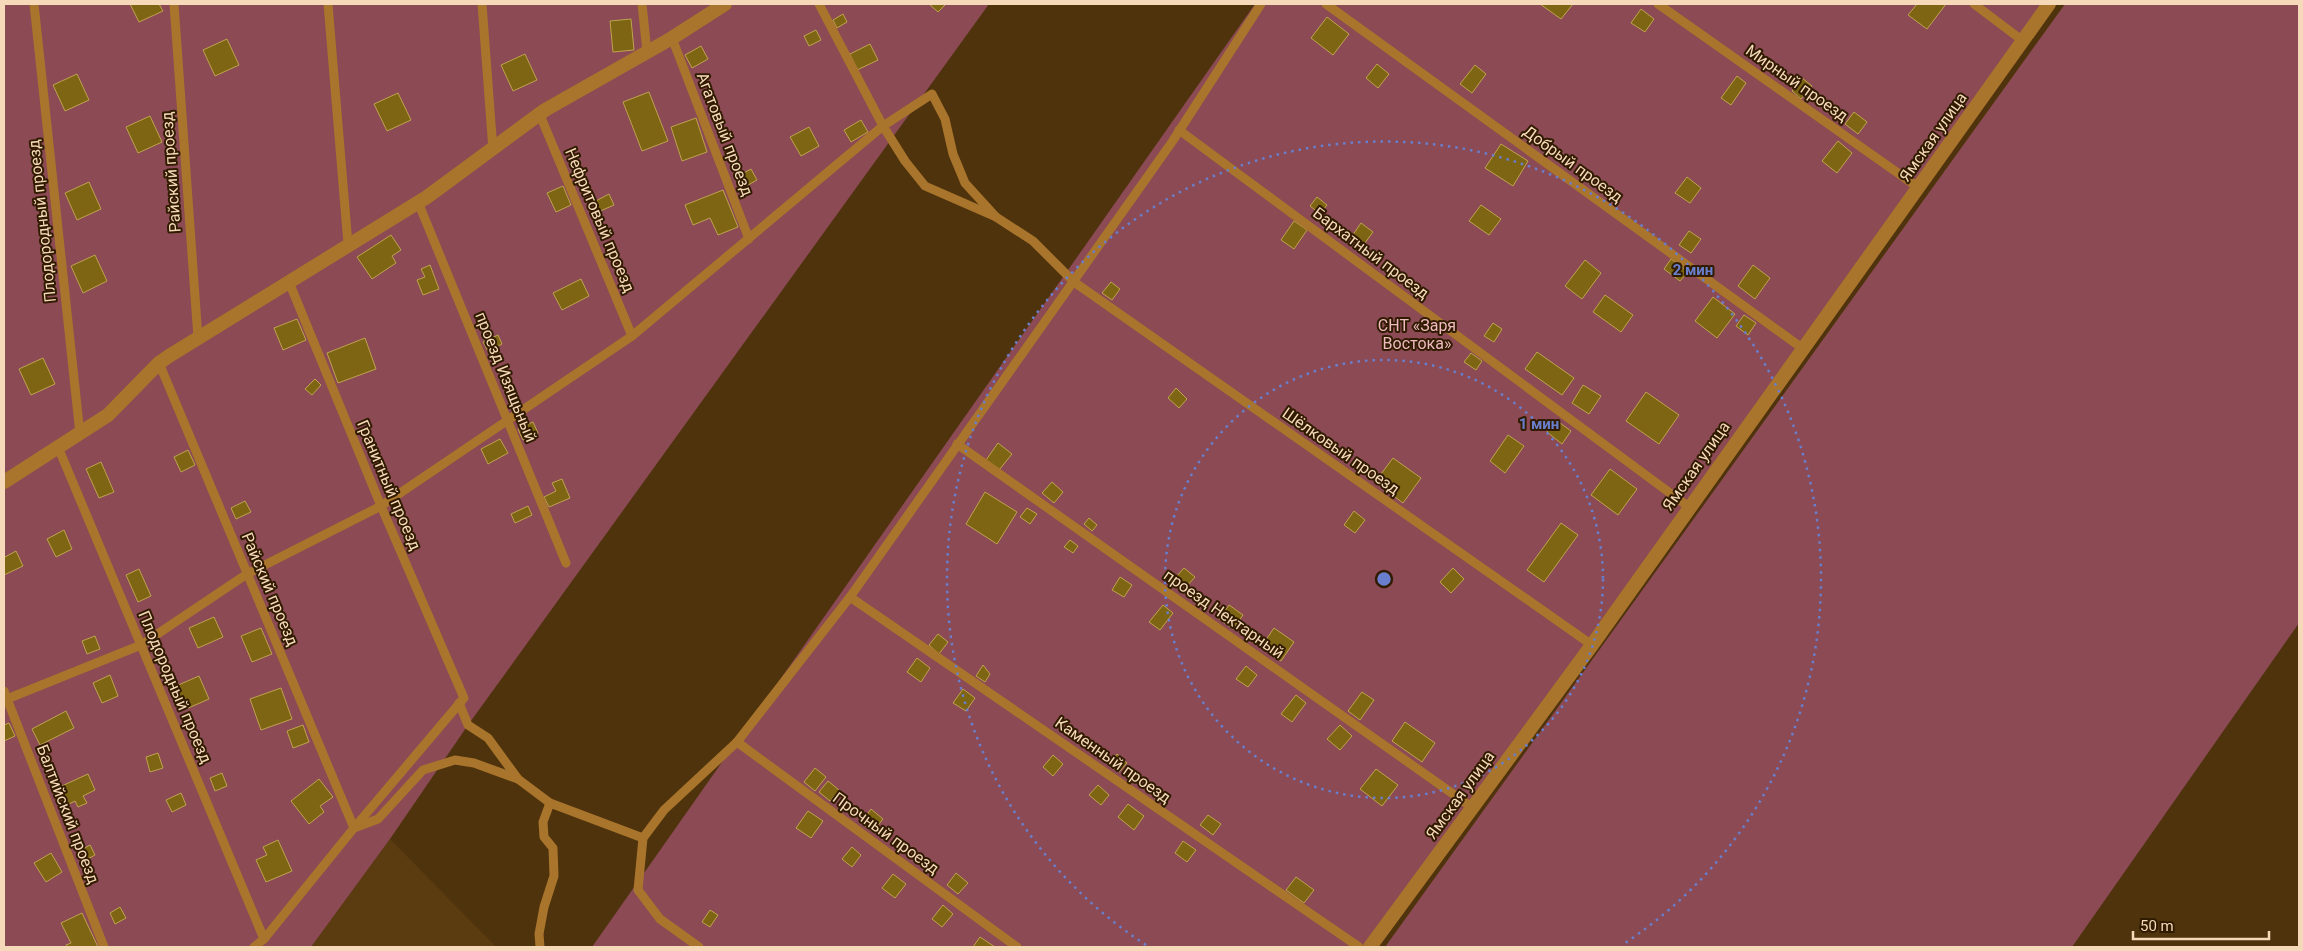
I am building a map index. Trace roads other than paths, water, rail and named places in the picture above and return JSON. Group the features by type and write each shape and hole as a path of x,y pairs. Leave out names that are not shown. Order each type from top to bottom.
{"street":[{"path":"4,482 108,415 159,363 418,202 540,115 672,38 726,4"},
{"name":"Ямская улица","path":"1370,947 1592,645 2049,4"}],"lane":[{"name":"Плодородный проезд","path":"34,4 80,434"},
{"name":"Райский проезд","path":"174,4 198,338"},
{"path":"328,4 348,244"},
{"path":"482,4 493,150"},
{"path":"642,4 647,52"},
{"path":"819,4 883,126 905,161 925,186 996,217"},
{"path":"699,947 660,919 638,890 643,838 664,810 737,742 850,597 1074,282 1179,130 1261,4"},
{"name":"Добрый проезд","path":"1326,4 1802,348"},
{"name":"Мирный проезд","path":"1658,4 1919,188"},
{"path":"1974,4 2023,41"},
{"name":"Агатовый проезд","path":"672,38 749,239"},
{"path":"6,695 141,645 247,574 381,506 632,336 883,126 932,94 945,120 954,154 965,183 996,217"},
{"name":"Нефритовый проезд","path":"540,115 632,336"},
{"name":"Бархатный проезд","path":"1179,130 1689,507"},
{"name":"проезд Изящьный","path":"418,202 566,562"},
{"name":"Шёлковый проезд","path":"996,217 1033,241 1074,282 1592,645"},
{"name":"Гранитный проезд","path":"289,282 461,700 468,725 488,738 518,779"},
{"name":"Райский проезд","path":"159,363 354,828"},
{"name":"проезд Нектарный","path":"957,444 1473,808"},
{"name":"Плодородный проезд","path":"58,447 264,939"},
{"name":"Каменный проезд","path":"850,597 1359,947"},
{"name":"Балтийский проезд","path":"6,695 104,947"},
{"path":"254,947 264,939 461,700"},
{"name":"Прочный проезд","path":"737,742 1017,947"},
{"path":"354,828 378,820 423,770 455,760 474,763 518,779 550,803 643,838"},
{"path":"540,947 539,934 544,907 554,876 552,848 544,838 543,822 550,803"}],"park label":[{"name":"СНТ «Заря Востока»","path":"1417,334"}]}
